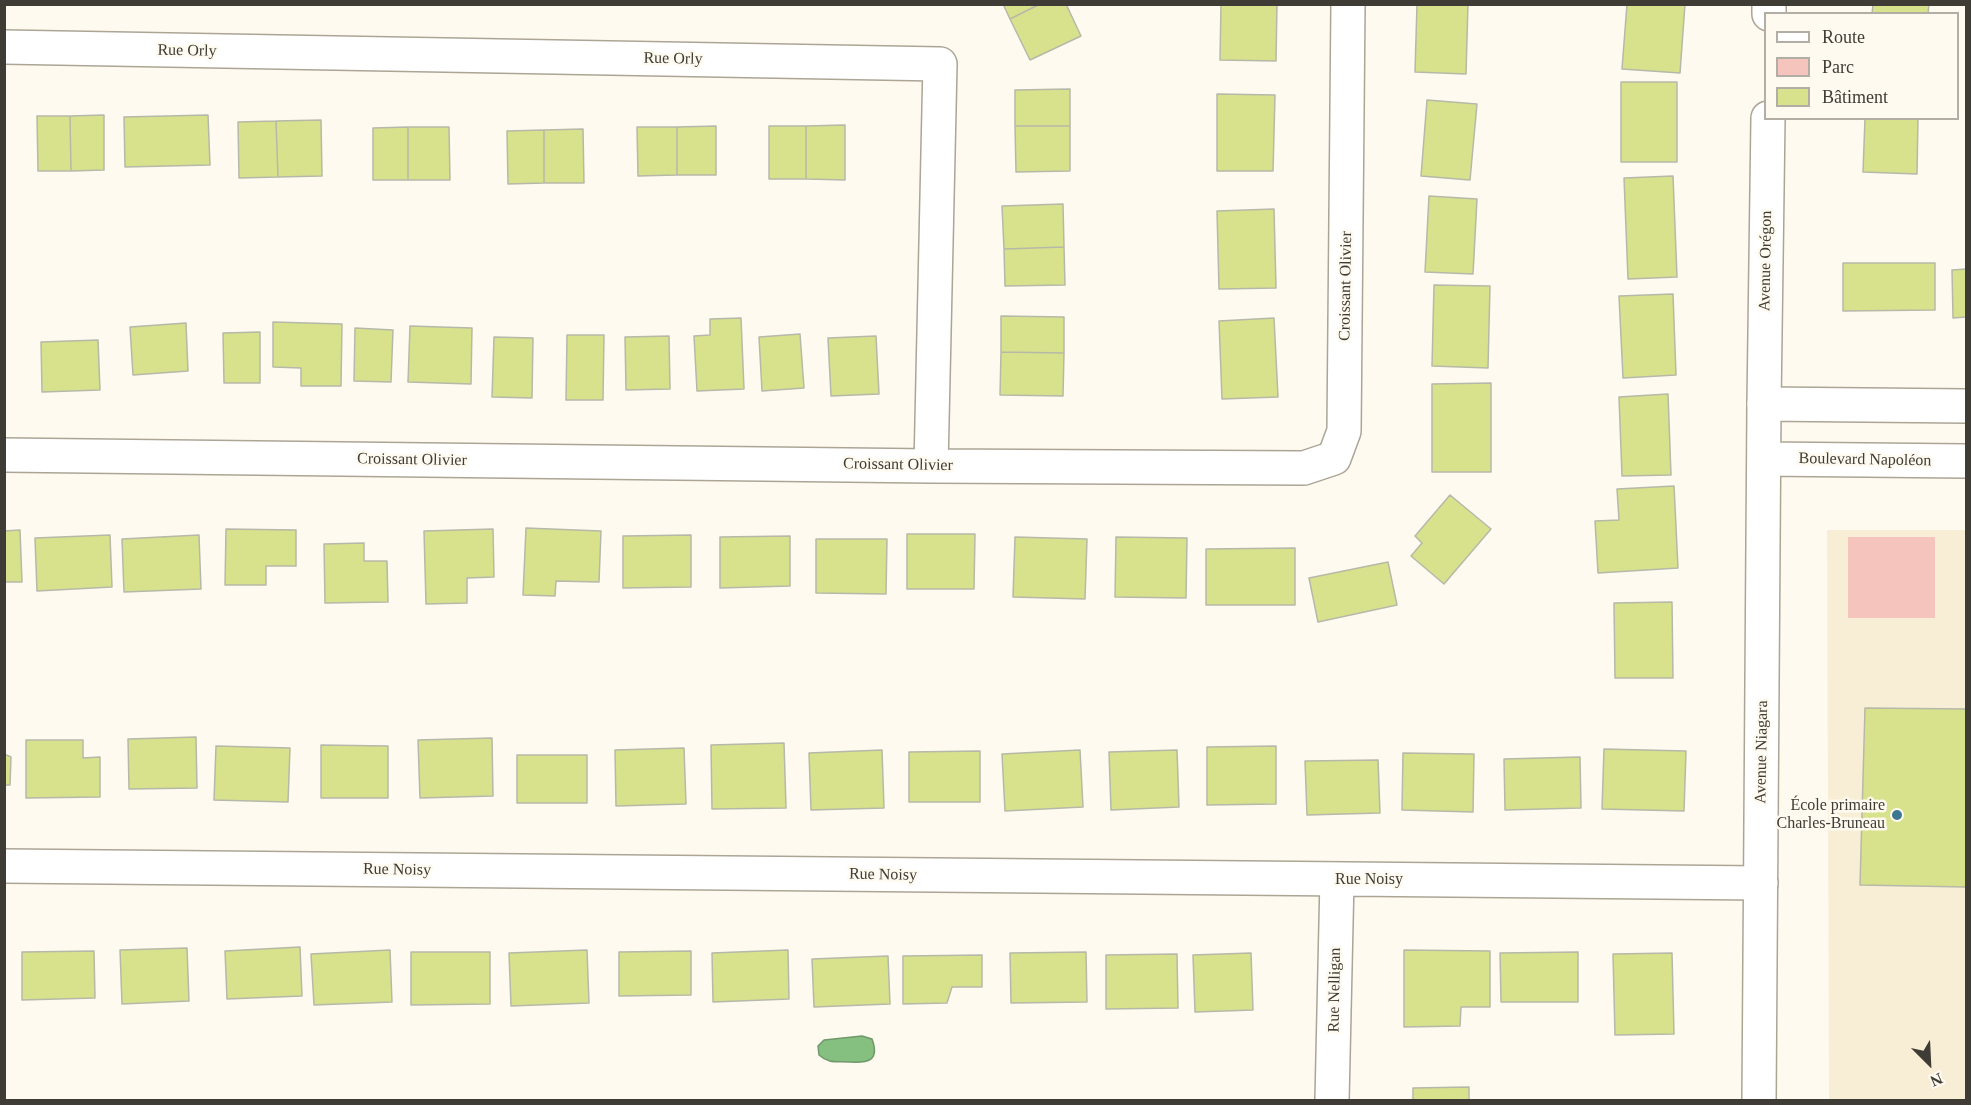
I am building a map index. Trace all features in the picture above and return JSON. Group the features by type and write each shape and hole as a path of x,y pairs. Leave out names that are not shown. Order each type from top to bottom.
{"street":[{"name":"Croissant Olivier","path":"4,455 1304,468 1334,458 1344,431 1348,4"},
{"name":"Rue Orly","path":"4,47 940,64 931,466"},
{"name":"Avenue Orégon","path":"1764,404 1768,120"},
{"path":"1764,404 1966,406"},
{"name":"Avenue Niagara","path":"1759,1101 1764,404"},
{"name":"Boulevard Napoléon","path":"1764,459 1966,461"},
{"name":"Rue Noisy","path":"4,866 1761,883"},
{"name":"Rue Nelligan","path":"1332,1101 1337,879"}],"shaded area":[{"name":"École primaire Charles-Bruneau","path":"1827,530 1966,530 1966,1100 1829,1100"},
{"path":"862,1036 872,1039 874,1046 873,1056 867,1061 833,1062 819,1055 818,1046 824,1040"}],"green space":[{"path":"1848,537 1935,537 1935,618 1848,618"}],"building":[{"path":"1003,4 1040,4 1010,19"},
{"path":"1040,4 1066,4 1081,36 1030,60 1010,19"},
{"path":"1221,4 1277,4 1276,61 1220,60"},
{"path":"1417,4 1468,4 1466,74 1415,72"},
{"path":"1627,4 1685,4 1680,73 1622,69"},
{"path":"1873,4 1929,4 1928,12 1872,12"},
{"path":"1621,82 1677,82 1677,162 1621,162"},
{"path":"1070,89 1070,126 1015,126 1015,90"},
{"path":"1217,94 1275,95 1273,171 1217,171"},
{"path":"1427,100 1477,104 1470,180 1421,176"},
{"path":"104,115 104,170 71,171 70,116"},
{"path":"208,115 210,165 125,167 124,117"},
{"path":"37,116 70,116 71,171 38,171"},
{"path":"321,120 322,176 278,177 276,121"},
{"path":"1865,120 1918,120 1917,174 1863,172"},
{"path":"276,121 278,177 239,178 238,122"},
{"path":"845,125 845,180 806,179 806,126"},
{"path":"716,126 716,175 677,175 677,127"},
{"path":"769,126 806,126 806,179 769,179"},
{"path":"1015,126 1070,126 1070,171 1016,172"},
{"path":"408,127 449,127 450,180 408,180"},
{"path":"408,127 408,180 373,180 373,128"},
{"path":"637,127 677,127 677,175 638,176"},
{"path":"583,129 584,183 544,183 544,130"},
{"path":"544,130 544,183 508,184 507,131"},
{"path":"1673,176 1677,277 1628,279 1624,178"},
{"path":"1429,196 1477,199 1473,274 1425,272"},
{"path":"1063,204 1064,247 1004,249 1002,206"},
{"path":"1274,209 1276,288 1219,289 1217,211"},
{"path":"1064,247 1065,285 1005,286 1004,249"},
{"path":"1843,263 1935,263 1935,310 1843,311"},
{"path":"1966,269 1966,317 1953,318 1952,270"},
{"path":"1434,285 1490,286 1488,368 1432,366"},
{"path":"1673,294 1676,375 1623,378 1619,296"},
{"path":"1001,316 1064,317 1064,353 1001,352"},
{"path":"741,318 744,389 697,391 694,336 710,335 710,319"},
{"path":"1274,318 1278,397 1222,399 1219,321"},
{"path":"273,322 342,324 341,386 301,386 301,368 273,367"},
{"path":"186,323 188,371 133,375 130,327"},
{"path":"410,326 472,328 471,384 408,382"},
{"path":"355,328 393,330 391,382 354,381"},
{"path":"260,332 260,383 224,383 223,333"},
{"path":"800,334 804,388 762,391 759,337"},
{"path":"567,335 604,335 603,400 566,400"},
{"path":"669,336 670,389 626,390 625,337"},
{"path":"876,336 879,394 831,396 828,338"},
{"path":"494,337 533,338 532,398 492,397"},
{"path":"98,340 100,390 42,392 41,342"},
{"path":"1001,352 1064,353 1063,396 1000,395"},
{"path":"1491,383 1491,472 1432,472 1432,384"},
{"path":"1668,394 1671,475 1622,476 1619,397"},
{"path":"1674,486 1678,568 1598,573 1595,521 1619,520 1617,489"},
{"path":"1450,495 1491,529 1444,584 1411,556 1422,543 1415,536"},
{"path":"526,528 601,531 599,582 556,581 555,596 523,595"},
{"path":"226,529 296,530 296,566 266,566 266,585 225,585"},
{"path":"493,529 494,577 467,578 467,603 426,604 424,531"},
{"path":"20,530 22,582 4,582 4,531"},
{"path":"907,534 975,534 974,589 907,589"},
{"path":"110,535 112,587 37,591 35,538"},
{"path":"199,535 201,589 124,592 122,539"},
{"path":"691,535 691,587 623,588 623,536"},
{"path":"790,536 790,586 720,588 720,537"},
{"path":"1015,537 1087,539 1085,599 1013,597"},
{"path":"1116,537 1187,538 1186,598 1115,597"},
{"path":"816,539 887,539 886,594 816,593"},
{"path":"364,543 364,561 387,561 388,602 325,603 324,544"},
{"path":"1295,548 1295,605 1206,605 1206,549"},
{"path":"1388,562 1397,605 1318,622 1309,578"},
{"path":"1672,602 1673,678 1615,678 1614,603"},
{"path":"1865,708 1966,709 1966,887 1860,885"},
{"path":"196,737 197,788 129,789 128,739"},
{"path":"492,738 493,796 420,798 418,740"},
{"path":"26,740 83,740 83,758 100,757 100,797 26,798"},
{"path":"784,743 786,808 712,809 711,745"},
{"path":"321,745 388,746 388,798 321,798"},
{"path":"216,746 290,748 288,802 214,800"},
{"path":"1276,746 1276,804 1207,805 1207,747"},
{"path":"684,748 686,804 616,806 615,750"},
{"path":"1604,749 1686,751 1684,811 1602,809"},
{"path":"882,750 884,808 811,810 809,753"},
{"path":"1080,750 1083,807 1005,811 1002,754"},
{"path":"1177,750 1179,807 1111,810 1109,752"},
{"path":"980,751 980,802 909,802 909,752"},
{"path":"1403,753 1474,754 1473,812 1402,810"},
{"path":"4,754 11,757 10,785 4,785"},
{"path":"517,755 587,755 587,803 517,803"},
{"path":"1580,757 1581,808 1505,810 1504,759"},
{"path":"1378,760 1380,813 1307,815 1305,761"},
{"path":"300,947 302,996 227,999 225,951"},
{"path":"187,948 189,1001 122,1004 120,950"},
{"path":"390,950 392,1002 314,1005 311,954"},
{"path":"587,950 589,1003 511,1006 509,953"},
{"path":"788,950 789,999 713,1002 712,953"},
{"path":"1404,950 1490,951 1490,1007 1461,1007 1460,1026 1404,1027"},
{"path":"94,951 95,998 22,1000 22,952"},
{"path":"691,951 691,995 619,996 619,952"},
{"path":"411,952 490,952 490,1004 411,1005"},
{"path":"1086,952 1087,1002 1011,1003 1010,953"},
{"path":"1578,952 1578,1002 1501,1002 1500,953"},
{"path":"1251,953 1253,1010 1195,1012 1193,955"},
{"path":"1672,953 1674,1034 1615,1035 1613,954"},
{"path":"1177,954 1178,1008 1106,1009 1106,955"},
{"path":"982,955 982,987 952,987 947,1003 903,1004 903,956"},
{"path":"888,956 890,1004 814,1007 812,959"},
{"path":"1469,1087 1469,1100 1413,1100 1413,1088"}],"place":[{"name":"École primaire Charles-Bruneau","path":"1897,815"}]}
